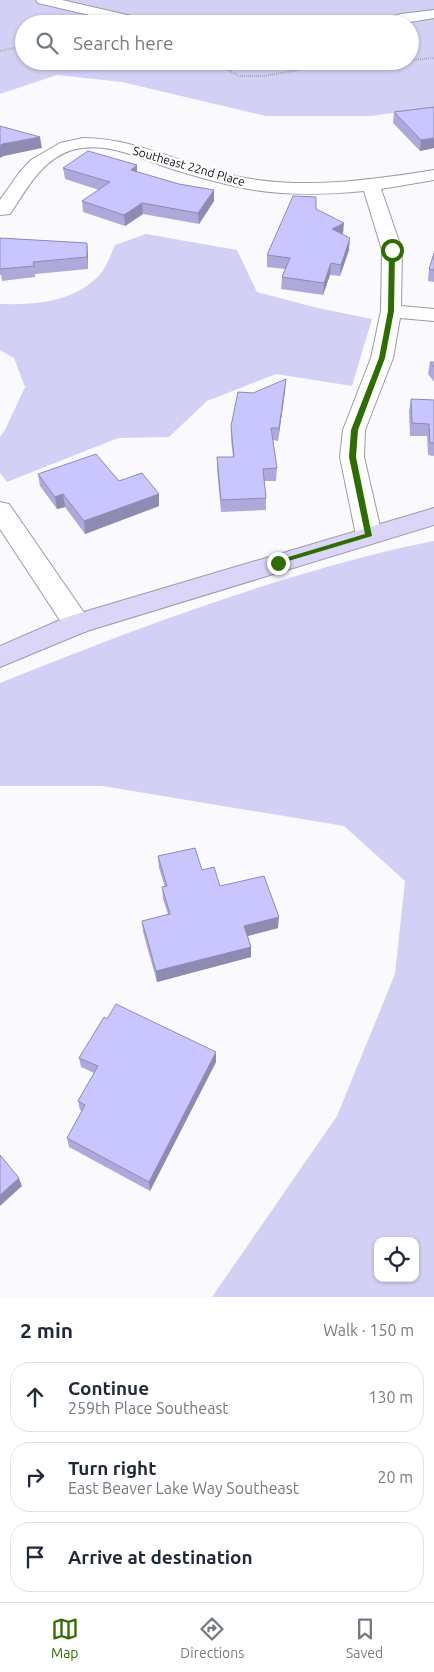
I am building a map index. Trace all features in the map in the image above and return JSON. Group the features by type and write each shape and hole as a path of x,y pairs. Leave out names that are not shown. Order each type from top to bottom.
{"street":[{"path":"43,0 109,15"},
{"path":"419,16 434,14"},
{"name":"Southeast 22nd Place","path":"3,210 24,176 50,152 73,144 88,142 107,143 228,180 258,186 292,189 371,186 434,175"},
{"path":"369,536 352,457 354,430 382,358 391,311 392,250 371,186"},
{"path":"391,311 434,315"},
{"path":"0,510 77,624"},
{"path":"0,657 77,624 434,516"}],"path":[{"path":"0,51 15,48"},
{"path":"419,59 434,58"},
{"path":"228,70 239,76 265,76 301,70"}],"shaded area":[{"path":"0,0 434,0 434,107 371,116 266,116 122,82 57,75 0,94"},
{"path":"146,234 237,250 257,292 318,308 372,319 352,386 276,374 207,401 169,437 118,438 7,482 0,473 0,437 25,387 14,358 0,350 0,304 27,304 68,296 91,283 101,273 115,245"},
{"path":"434,541 434,1297 212,1297 337,1116 395,974 405,881 344,826 103,786 0,786 0,683 114,638 190,611 267,585 370,556"}],"building":[{"path":"434,107 434,138 421,140 394,112"},
{"path":"0,126 40,137 2,144 0,146"},
{"path":"88,151 137,165 131,170 179,184 214,190 198,213 142,203 124,215 82,201 110,182 63,168"},
{"path":"293,196 316,197 316,209 344,223 332,229 350,238 341,265 331,263 324,283 282,277 290,258 267,255"},
{"path":"0,238 87,243 87,257 33,262 34,266 0,269"},
{"path":"434,253 434,270 429,269"},
{"path":"286,379 279,428 271,428 277,468 263,469 266,498 221,500 217,457 234,457 231,426 238,392 253,393"},
{"path":"411,399 434,400 434,443 430,443 429,424 412,423"},
{"path":"96,454 119,481 142,473 159,494 84,521 63,494 55,497 38,474"},
{"path":"195,848 202,870 214,867 220,886 264,876 279,917 244,926 251,947 156,971 142,921 170,914 162,887 167,886 158,856"},
{"path":"116,1004 216,1052 149,1182 67,1138 85,1105 78,1101 98,1066 79,1058 104,1017 107,1019"},
{"path":"0,1155 19,1178 0,1195"}],"route":[{"path":"278,563 369,536 352,457 354,430 382,358 391,311 392,250"}]}
